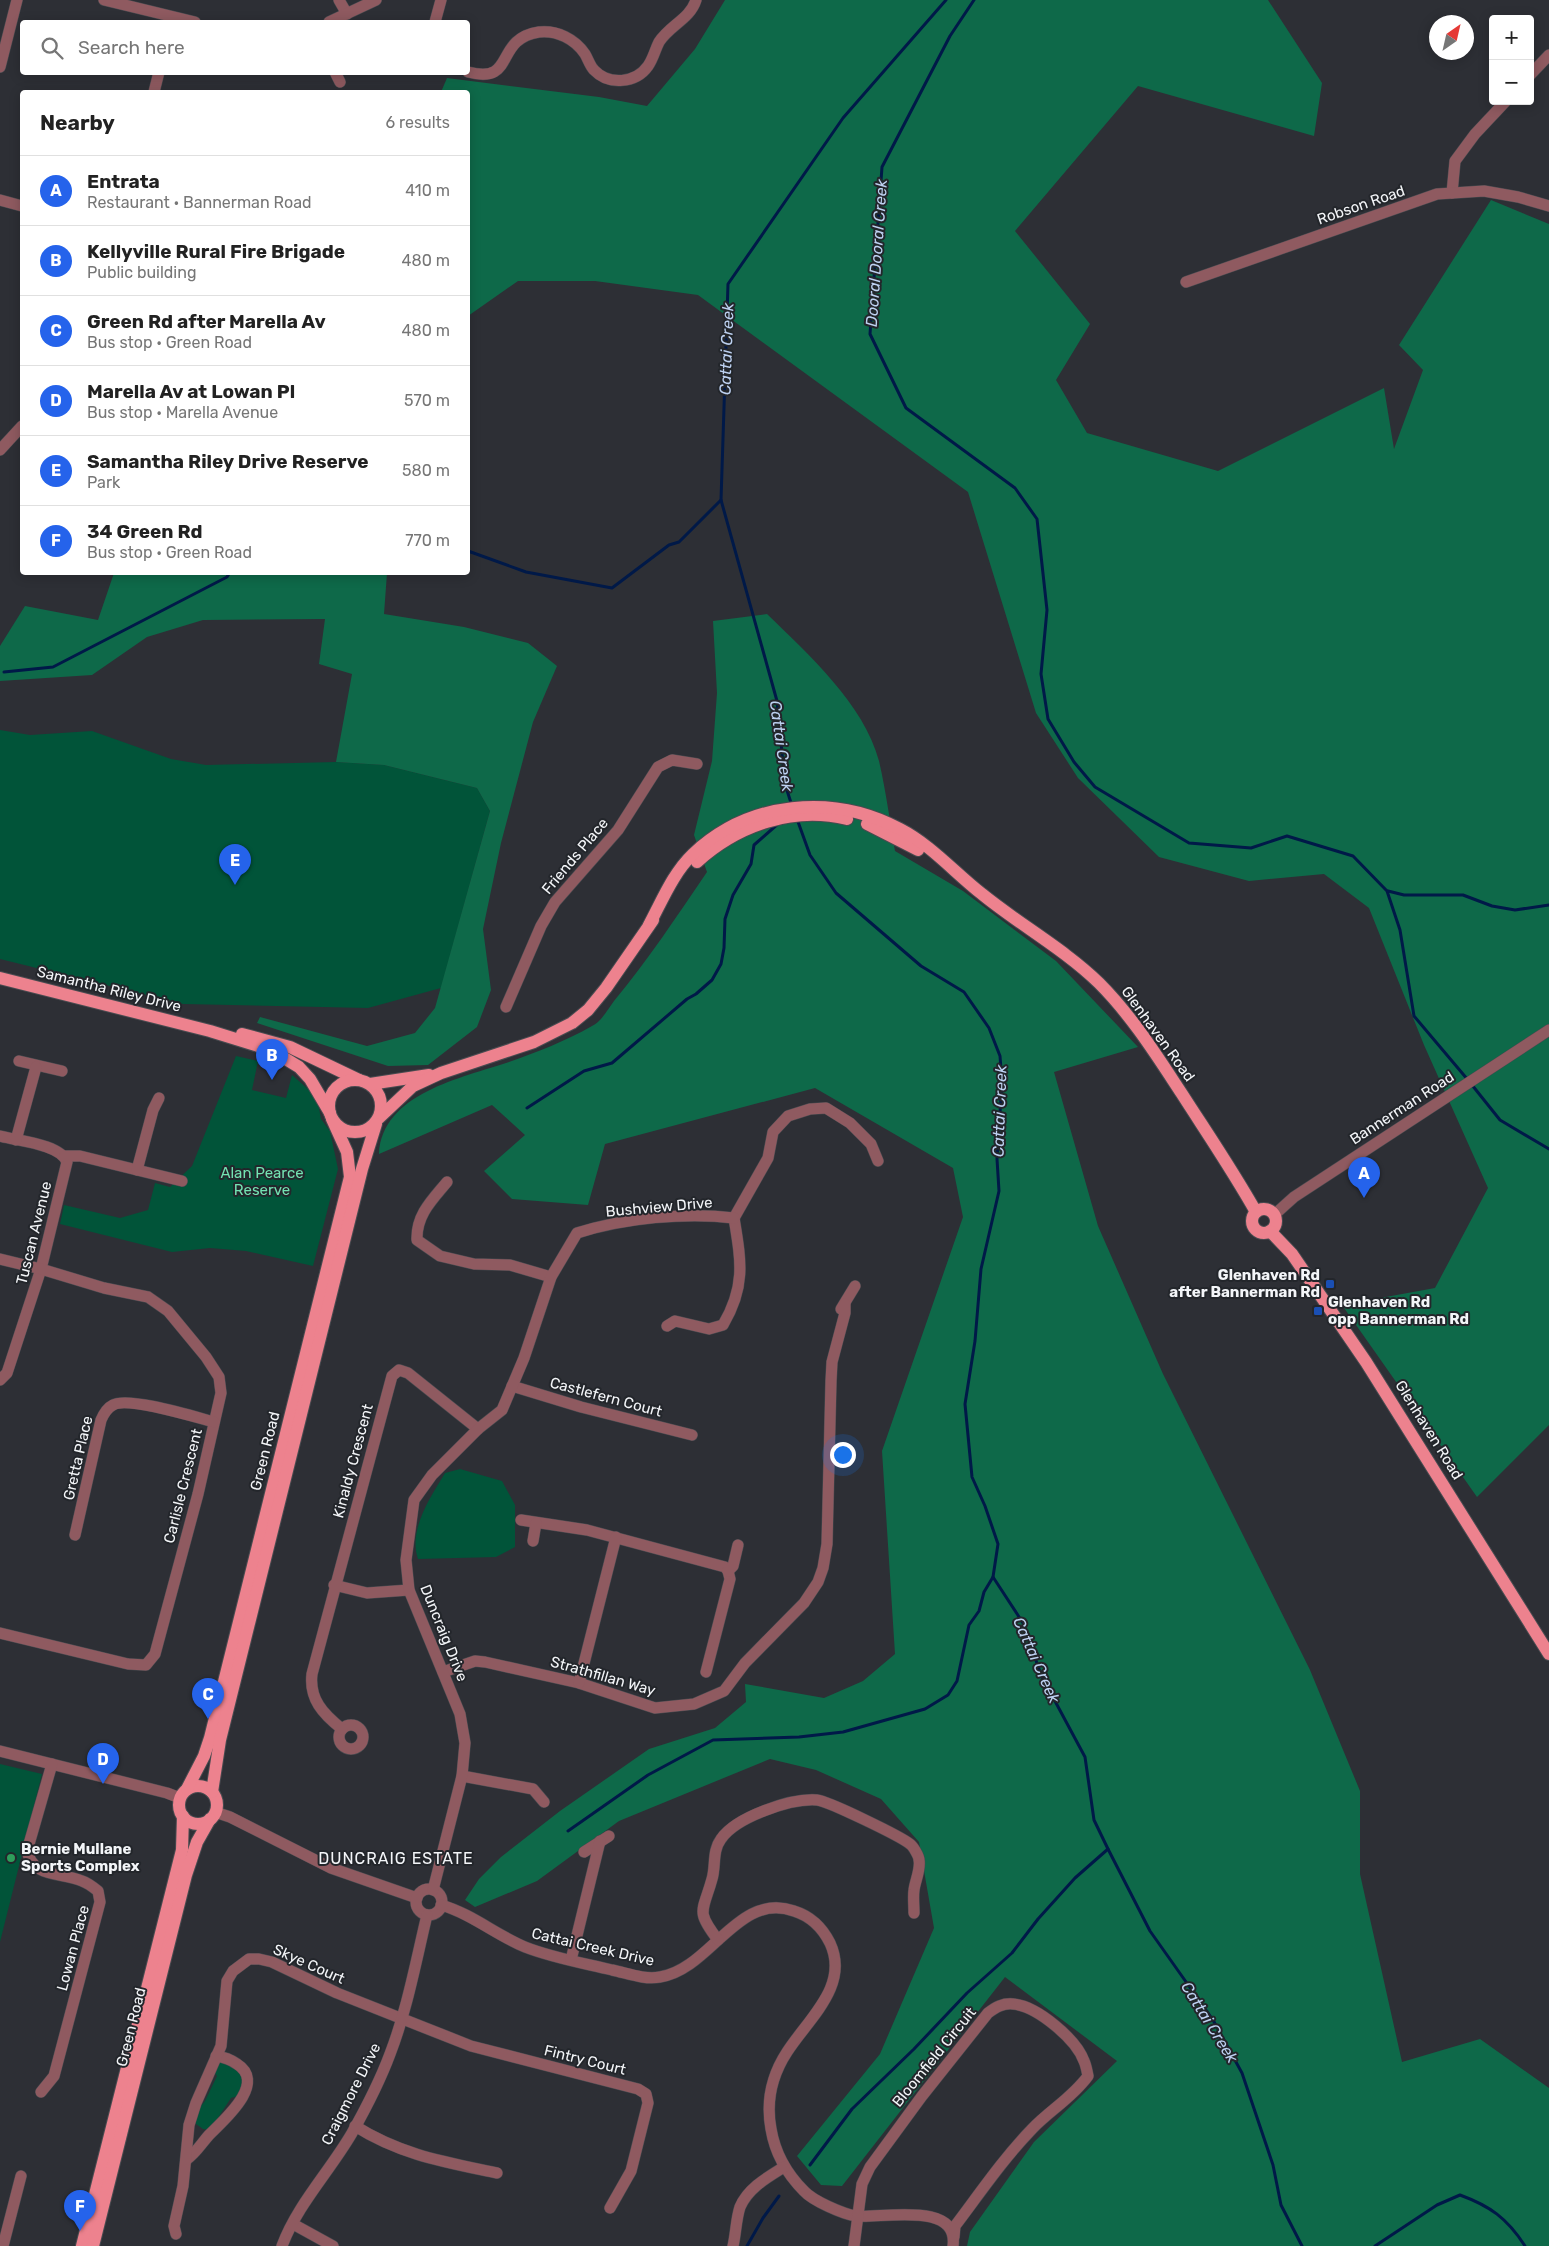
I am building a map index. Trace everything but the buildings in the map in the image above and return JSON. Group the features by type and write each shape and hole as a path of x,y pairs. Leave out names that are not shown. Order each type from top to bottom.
{"main road":[{"name":"Glenhaven Road","path":"377,1121 402,1094 413,1086 521,1047 572,1023 588,1010 606,988 649,925 679,871 693,854 713,838 744,826 769,811 814,811 867,824 895,836 953,870 1098,982 1118,1004 1160,1062 1256,1212"},
{"name":"Samantha Riley Drive","path":"0,978 210,1031 271,1050 286,1058 310,1080 331,1116"},
{"name":"Samantha Riley Drive","path":"210,1031 244,1034 277,1042 364,1082"},
{"name":"Glenhaven Road","path":"364,1082 442,1074"},
{"path":"346,1082 364,1082 377,1090 381,1099 382,1109 377,1121 368,1130 352,1132 337,1126 331,1116 330,1098 336,1088 346,1082"},
{"name":"Green Road","path":"184,1794 204,1756 210,1738 350,1178 347,1152 331,1116"},
{"name":"Green Road","path":"212,1792 220,1740 362,1169 377,1121"},
{"path":"1266,1209 1274,1215 1275,1225 1270,1231 1262,1232 1253,1226 1252,1217 1256,1212 1266,1209"},
{"name":"Glenhaven Road","path":"1270,1231 1292,1254 1366,1362 1549,1654"},
{"path":"201,1786 212,1792 216,1800 213,1815 197,1823 183,1816 180,1808 184,1794 201,1786"},
{"name":"Green Road","path":"93,2246 184,1883 197,1842 213,1815"},
{"name":"Green Road","path":"82,2246 182,1850 183,1816"}],"street":[{"path":"0,67 17,0"},
{"path":"104,0 172,20"},
{"path":"339,0 347,14"},
{"path":"334,20 376,0"},
{"path":"436,20 441,0"},
{"path":"470,73 482,76 492,74 498,70 508,51 516,42 531,34 546,32 562,35 571,40 602,76 619,81 627,80 647,67 664,36 690,13 696,0"},
{"path":"1534,71 1549,55"},
{"path":"154,90 157,75"},
{"path":"1452,193 1451,180 1455,161 1475,134 1502,105"},
{"name":"Robson Road","path":"1186,282 1437,194 1470,191 1502,193 1549,206"},
{"path":"0,200 20,205"},
{"path":"0,450 20,428"},
{"name":"Friends Place","path":"506,1007 541,926 555,902 618,830 658,767 663,762 672,760 697,764"},
{"name":"Bannerman Road","path":"1274,1215 1294,1197 1549,1030"},
{"path":"20,1061 36,1067 62,1071"},
{"path":"16,1140 36,1067"},
{"path":"137,1170 153,1110 159,1098"},
{"path":"667,1326 675,1321 708,1329 723,1325 737,1299 740,1287 739,1250 734,1218 768,1158 773,1132 788,1116 810,1109 826,1108 850,1124 871,1144 878,1161"},
{"path":"0,1136 54,1148 65,1156 80,1156 182,1181"},
{"name":"Tuscan Avenue","path":"0,1380 8,1374 41,1268 67,1162 65,1156"},
{"path":"447,1182 424,1209 417,1227 417,1240 440,1256 474,1264 510,1265 551,1276"},
{"name":"Bushview Drive","path":"551,1276 577,1233 617,1223 705,1214 734,1218"},
{"name":"Carlisle Crescent","path":"0,1259 41,1268 104,1288 148,1297 168,1310 219,1377 221,1393 198,1494 156,1654 146,1665 128,1664 0,1632"},
{"name":"Duncraig Drive","path":"433,1890 462,1776 465,1756 464,1730 443,1672 409,1590 406,1560 414,1500 432,1475 478,1429 502,1410 524,1358 551,1276"},
{"name":"Strathfillan Way","path":"443,1672 475,1662 485,1662 579,1683 655,1708 694,1704 724,1691 745,1663 804,1603 818,1582 823,1568 827,1544 832,1362 845,1313 845,1304 855,1286"},
{"name":"Kinaldy Crescent","path":"334,1585 392,1376 399,1370 408,1373 478,1429"},
{"name":"Castlefern Court","path":"512,1386 581,1407 692,1435"},
{"name":"Gretta Place","path":"75,1536 102,1420 105,1412 114,1403 136,1403 214,1422"},
{"path":"521,1520 587,1530 720,1564 728,1571 730,1579 706,1672"},
{"path":"533,1541 536,1523"},
{"path":"579,1683 616,1538"},
{"path":"728,1571 733,1566 738,1545"},
{"path":"342,1729 318,1705 311,1680 334,1585 367,1593 409,1590"},
{"path":"0,1750 167,1793 184,1794"},
{"name":"Lowan Place","path":"41,2092 54,2076 100,1902 98,1891 91,1885 80,1880 47,1872 35,1867 29,1860 27,1851 52,1764"},
{"path":"462,1776 533,1789 544,1802"},
{"path":"718,1940 703,1920 702,1906 714,1873 714,1857 720,1840 731,1828 746,1819 792,1802 818,1800 911,1844 919,1860 914,1890 914,1913"},
{"path":"213,1815 230,1817 331,1868 417,1898"},
{"path":"571,1960 605,1838 584,1852"},
{"path":"424,1890 433,1890 441,1897 441,1906 433,1914 427,1915 419,1911 417,1898 424,1890"},
{"name":"Cattai Creek Drive","path":"441,1906 462,1912 523,1946 642,1977 659,1978 677,1972 755,1912 772,1907 787,1908 802,1914 818,1924 829,1941 835,1957 836,1976 831,1990 787,2053 777,2071 771,2092 768,2114 773,2142 784,2167 805,2193 842,2212 857,2216 913,2213 926,2215 947,2225 954,2242"},
{"name":"Craigmore Drive","path":"282,2246 293,2224 355,2126 391,2054 427,1915"},
{"name":"Skye Court","path":"176,2234 174,2226 184,2186 189,2125 196,2103 221,2046 227,1981 233,1971 249,1959 272,1962 400,2020"},
{"name":"Bloomfield Circuit","path":"857,2216 862,2184 870,2167 922,2096 988,2013 998,2006 1013,2004 1025,2007 1044,2017 1072,2043 1084,2060 1088,2076 1079,2088 1033,2128 1009,2155 955,2226 954,2242"},
{"name":"Fintry Court","path":"400,2020 471,2046 638,2089 646,2094 648,2103 631,2171 610,2208"},
{"path":"186,2160 195,2154 208,2137 231,2114 249,2079 245,2069 225,2057 216,2056"},
{"path":"355,2126 373,2138 410,2154 497,2173"},
{"path":"733,2246 740,2207 748,2194 767,2177 784,2167"},
{"path":"3,2246 21,2176"},
{"path":"854,2246 857,2216"},
{"path":"293,2224 332,2246"}],"green space":[{"path":"725,0 1268,0 1322,83 1314,136 1138,86 1015,231 1090,324 1056,380 1087,433 1218,471 1384,388 1394,449 1423,370 1399,345 1491,200 1549,224 1549,1425 1477,1497 1342,1305 1435,1288 1488,1188 1424,1045 1369,908 1324,874 1249,881 1159,857 1078,778 1036,713 968,492 698,295 595,281 518,281 470,315 470,90 442,90 447,78 599,97 647,106 695,49"},
{"path":"113,575 387,575 384,614 464,627 528,643 557,666 533,722 501,843 483,929 491,990 477,1027 428,1065 388,1066 257,1023 260,1017 367,1046 415,1033 435,1008 490,811 477,788 384,765 336,762 352,674 319,664 325,619 203,620 147,637 92,675 0,681 0,646 25,606 98,620"},
{"path":"767,614 833,681 848,700 872,740 879,761 895,851 963,891 1056,961 1138,1047 1054,1072 1098,1226 1163,1374 1310,1670 1360,1791 1360,1874 1402,2062 1480,2039 1549,2088 1549,2246 967,2246 970,2232 1034,2142 1117,2061 1005,1977 842,2186 821,2185 797,2156 880,2054 934,1928 919,1842 881,1799 816,1770 770,1759 619,1821 537,1881 475,1907 465,1900 479,1879 501,1857 560,1811 649,1749 715,1728 746,1702 745,1684 824,1698 863,1681 895,1654 882,1451 963,1217 953,1168 815,1088 605,1144 588,1205 512,1199 484,1171 525,1135 492,1105 379,1154 384,1133 394,1116 409,1102 448,1082 541,1050 572,1037 595,1024 604,1015 650,954 707,872 694,835 712,761 717,693 713,621"},
{"path":"0,730 30,735 92,731 171,759 206,765 336,762 384,765 477,788 490,811 441,988 368,1008 183,1004 0,959"},
{"name":"Alan Pearce Reserve","path":"236,1056 258,1061 252,1090 286,1098 292,1075 317,1097 321,1119 330,1131 338,1169 313,1266 246,1251 210,1248 172,1252 60,1224 64,1205 120,1218 148,1210 155,1183 170,1187 192,1166"},
{"path":"460,1469 502,1481 515,1505 515,1547 496,1557 418,1559 416,1537 422,1514 445,1473"},
{"name":"Bernie Mullane Sports Complex","path":"0,1764 42,1774 0,1942"},
{"path":"221,2060 236,2064 246,2081 238,2096 231,2098 210,2130 203,2129 196,2124 194,2115 205,2101 217,2076 214,2072"}],"waterway":[{"name":"Cattai Creek","path":"792,806 785,784 777,701 721,500 728,284 843,118 946,0"},
{"name":"Dooral Dooral Creek","path":"974,0 950,36 882,167 870,334 906,408 1015,488 1037,519 1047,610 1041,674 1048,719 1074,762 1095,787 1189,843 1251,848 1287,836 1353,856 1387,891 1400,930 1414,1016 1468,1080"},
{"path":"470,552 526,572 612,588 669,545 679,542 721,500"},
{"path":"4,672 53,667 228,575"},
{"name":"Cattai Creek","path":"797,819 810,855 836,893 921,966 964,992 989,1028 1000,1056 1002,1082 997,1159 999,1191 981,1269 975,1341 965,1404 972,1477 985,1506 998,1544 993,1577 1023,1623 1041,1675 1085,1757 1094,1820 1108,1849 1150,1931 1213,2020 1242,2073 1273,2165 1281,2205 1302,2246"},
{"path":"527,1108 584,1071 612,1063 712,980 721,964 724,948 725,919 733,895 751,864 754,845 779,823"},
{"path":"1388,891 1404,895 1463,895 1492,906 1515,910 1549,905"},
{"name":"Dooral Dooral Creek","path":"1472,1085 1500,1120 1549,1149"},
{"path":"568,1831 648,1775 713,1740 799,1737 843,1732 925,1709 948,1695 957,1681 969,1625 979,1611 984,1592 993,1577"},
{"path":"810,2165 852,2109 914,2049 967,1993 1012,1953 1038,1919 1075,1878 1108,1849"},
{"name":"Cattai Creek","path":"1375,2246 1437,2205 1460,2195 1497,2214 1525,2246"},
{"path":"747,2246 763,2218 779,2196"}],"place":[{"name":"Samantha Riley Drive Reserve","path":"235,885"},
{"name":"Kellyville Rural Fire Brigade","path":"272,1080"},
{"name":"Entrata","path":"1364,1198"},
{"name":"Glenhaven Rd after Bannerman Rd","path":"1330,1284"},
{"name":"Glenhaven Rd opp Bannerman Rd","path":"1318,1311"},
{"name":"Green Rd after Marella Av","path":"208,1719"},
{"name":"Marella Av at Lowan Pl","path":"103,1784"},
{"name":"Bernie Mullane Sports Complex","path":"11,1858"},
{"name":"34 Green Rd","path":"80,2231"}],"district":[{"name":"DUNCRAIG ESTATE","path":"396,1858"}]}
